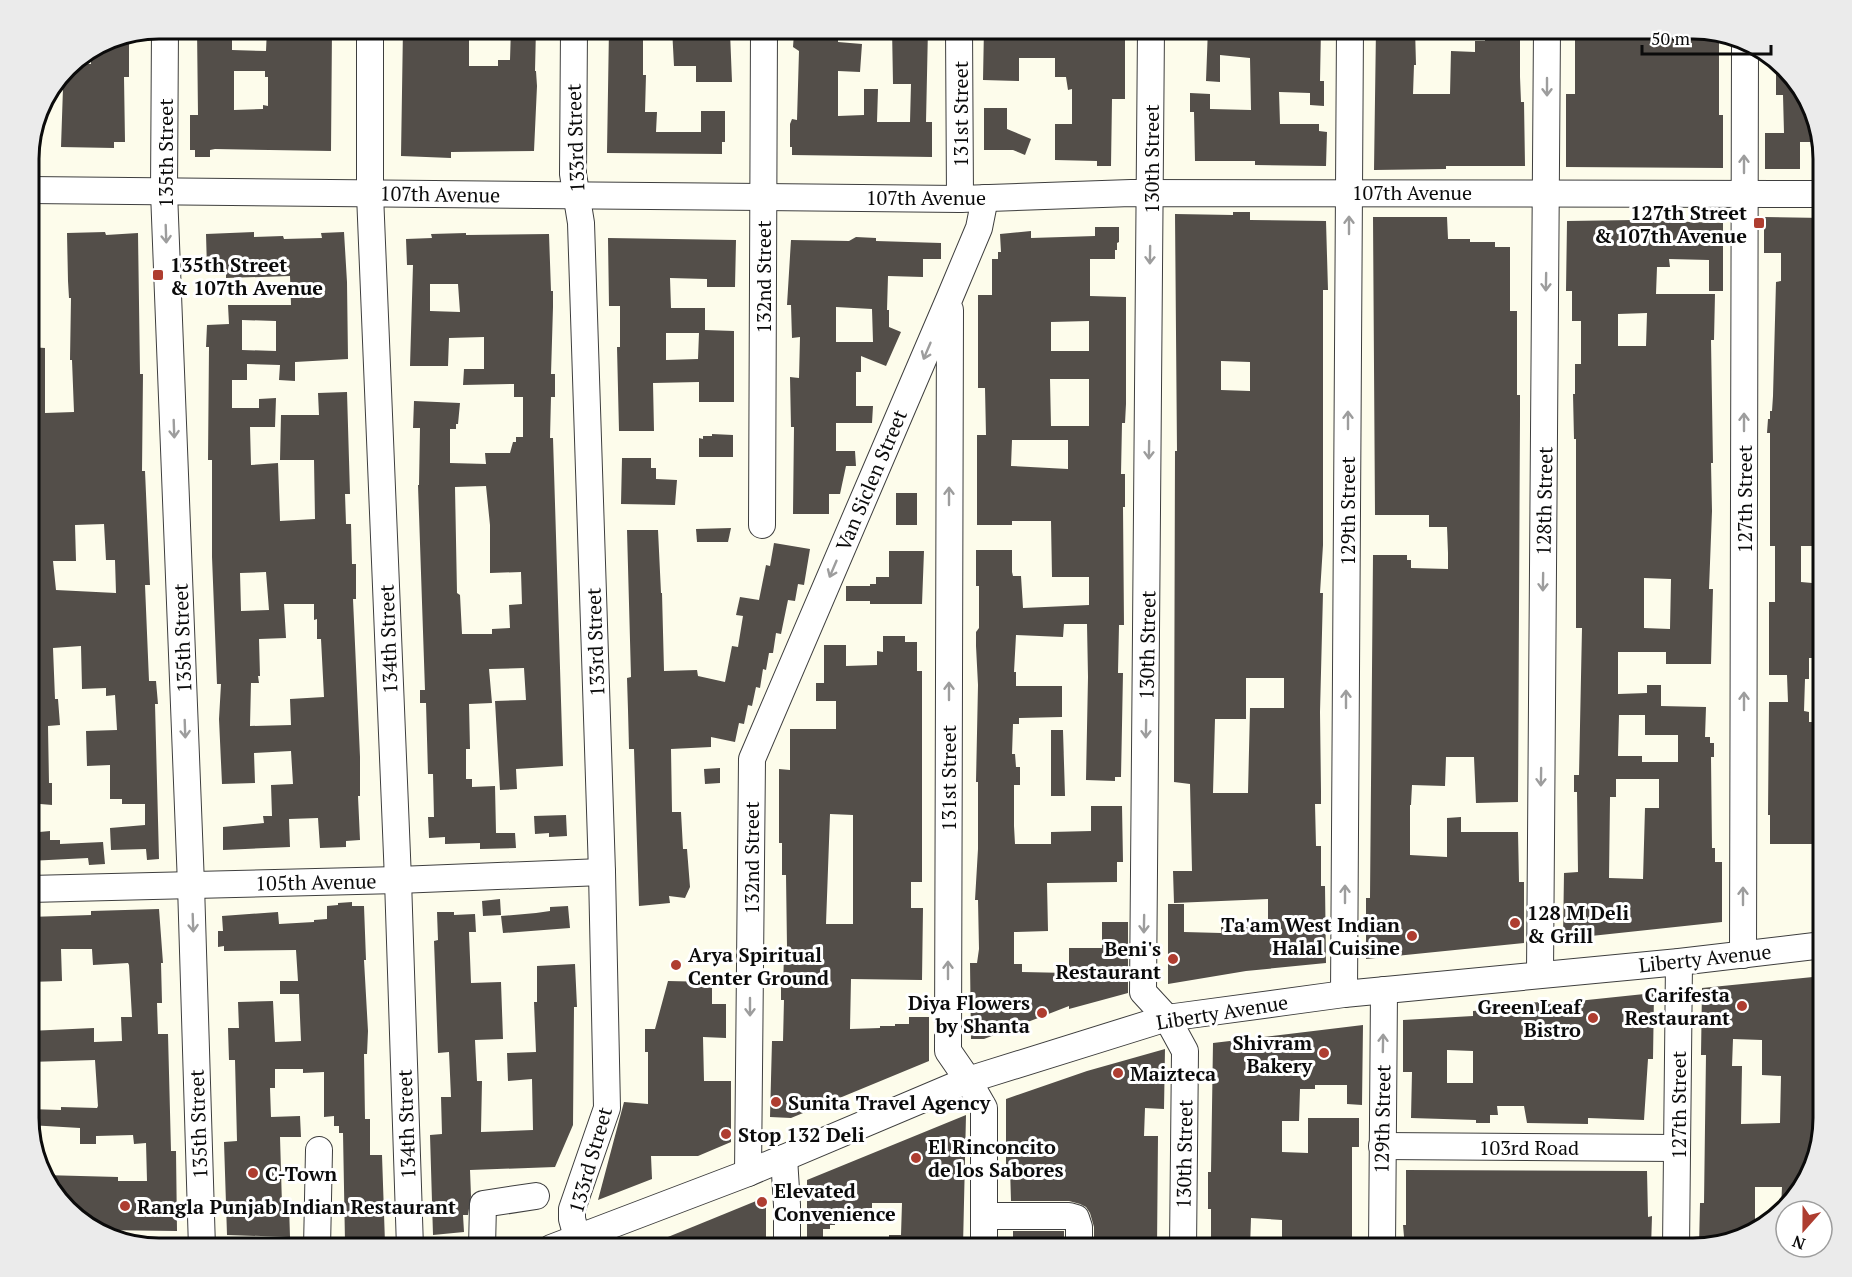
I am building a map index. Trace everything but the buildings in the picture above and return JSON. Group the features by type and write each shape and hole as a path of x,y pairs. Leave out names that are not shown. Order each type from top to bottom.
{"street":[{"name":"135th Street","path":"165,39 164,192 191,885 202,1238"},
{"name":"134th Street","path":"370,39 370,194 398,880 410,1238"},
{"name":"133rd Street","path":"574,39 573,174 581,223 602,872 607,1108 572,1209 572,1219 577,1238"},
{"name":"132nd Street","path":"762,525 764,39"},
{"name":"131st Street","path":"960,39 973,198"},
{"name":"130th Street","path":"1151,39 1143,992 1167,1018 1185,1051 1183,1238"},
{"name":"129th Street","path":"1344,994 1350,39"},
{"name":"128th Street","path":"1540,974 1547,39"},
{"name":"127th Street","path":"1743,955 1745,51"},
{"name":"107th Avenue","path":"39,190 973,198 1151,192 1813,194"},
{"name":"Van Siclen Street","path":"752,759 979,228 973,198"},
{"name":"131st Street","path":"950,297 948,1051 984,1108 984,1238"},
{"name":"132nd Street","path":"748,1173 752,759"},
{"name":"105th Avenue","path":"39,889 398,880 602,872"},
{"name":"Liberty Avenue","path":"593,1238 968,1080 1167,1018 1344,994 1679,962 1813,946"},
{"name":"127th Street","path":"1676,1238 1679,962"},
{"name":"129th Street","path":"1382,1238 1384,990"},
{"name":"103rd Road","path":"1382,1146 1677,1148"},
{"path":"317,1238 319,1150"},
{"path":"784,1158 787,1238"},
{"path":"482,1238 483,1204 536,1196"},
{"path":"984,1216 1069,1216 1076,1218 1079,1238"}],"place":[{"name":"127th Street & 107th Avenue","path":"1759,223"},
{"name":"135th Street & 107th Avenue","path":"158,275"},
{"name":"128 M Deli & Grill","path":"1515,923"},
{"name":"Ta'am West Indian Halal Cuisine","path":"1412,936"},
{"name":"Beni's Restaurant","path":"1173,959"},
{"name":"Arya Spiritual Center Ground","path":"676,965"},
{"name":"Carifesta Restaurant","path":"1742,1006"},
{"name":"Diya Flowers by Shanta","path":"1042,1013"},
{"name":"Green Leaf Bistro","path":"1593,1018"},
{"name":"Shivram Bakery","path":"1324,1053"},
{"name":"Maizteca","path":"1118,1073"},
{"name":"Sunita Travel Agency","path":"776,1102"},
{"name":"Stop 132 Deli","path":"726,1134"},
{"name":"El Rinconcito de los Sabores","path":"916,1158"},
{"name":"C-Town","path":"253,1173"},
{"name":"Elevated Convenience","path":"762,1202"},
{"name":"Rangla Punjab Indian Restaurant","path":"125,1206"}]}
